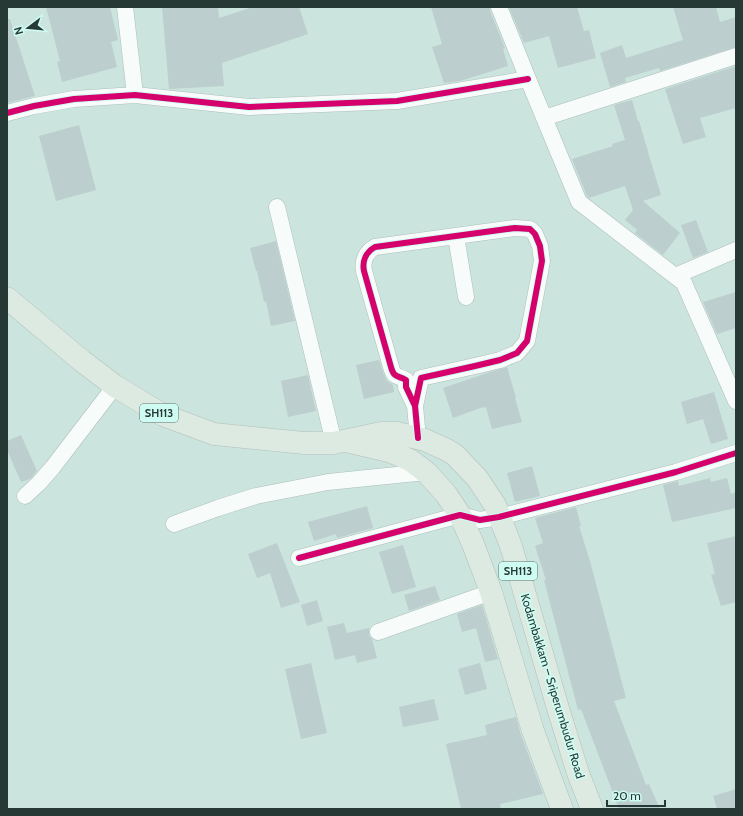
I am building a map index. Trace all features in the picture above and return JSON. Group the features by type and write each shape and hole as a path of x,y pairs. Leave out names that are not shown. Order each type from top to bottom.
{"main road":[{"name":"Kodambakkam – Sriperumbudur Road","path":"7,298 82,361 115,386 163,415 214,434 304,443 340,442 381,433 397,433 418,438 447,450 455,455 477,478 495,505 511,546 557,705 578,773 592,809"},
{"name":"Kodambakkam – Sriperumbudur Road","path":"340,442 389,451 410,460 426,472 446,494 460,515 473,544 491,592 533,731 562,809"}],"street":[{"path":"125,7 134,96"},
{"path":"499,7 579,202 684,283 736,400"},
{"path":"544,118 736,56"},
{"path":"7,113 34,106 74,99 134,96 249,107 397,101 528,78"},
{"path":"277,207 340,442"},
{"path":"515,228 530,230 535,234 540,246 542,261 526,341 517,353 500,360 413,383 396,376 393,373 364,271 363,262 370,250 375,247 456,236 515,228"},
{"path":"456,236 466,297"},
{"path":"675,276 736,250"},
{"path":"413,383 418,438"},
{"path":"26,496 53,467 115,386"},
{"path":"299,558 460,515 480,520 499,517 676,472 736,453"},
{"path":"174,524 256,496 328,482 426,472"},
{"path":"378,632 491,592"}],"building":[{"path":"46,7 110,7 118,40 111,42 117,67 62,82 57,62 60,61"},
{"path":"162,7 218,7 219,18 253,7 299,7 308,34 222,63 224,86 169,89"},
{"path":"431,7 490,7 490,11 505,48 503,49 508,66 460,81 444,83 432,47 442,44"},
{"path":"509,7 577,7 584,31 589,30 596,58 558,68 549,36 524,43"},
{"path":"673,7 716,7 720,22 736,17 736,47 660,71 659,68 625,78 626,82 610,87 600,53 622,45 626,58 683,40"},
{"path":"7,19 10,19 35,96 7,103"},
{"path":"736,66 736,108 700,118 706,137 683,144 665,89"},
{"path":"632,100 661,195 643,201 680,233 663,255 635,233 637,230 625,220 633,210 625,186 589,198 572,159 613,146 612,144 625,140 614,105"},
{"path":"79,125 96,190 56,201 39,136"},
{"path":"696,220 708,252 693,258 681,225"},
{"path":"276,241 295,321 271,326 266,301 264,302 250,248"},
{"path":"736,292 736,328 717,334 703,302"},
{"path":"379,360 387,381 393,385 394,392 364,399 356,365"},
{"path":"507,367 522,422 492,429 486,407 453,418 443,388"},
{"path":"308,375 316,411 288,417 281,381"},
{"path":"714,392 728,439 711,444 703,419 687,424 681,402"},
{"path":"21,435 37,471 30,479 21,482 7,450 7,441"},
{"path":"532,466 540,496 515,502 507,473"},
{"path":"710,478 711,482 727,478 731,494 736,492 736,508 672,522 663,485 678,481 679,486"},
{"path":"367,506 373,528 337,538 336,534 314,541 308,522"},
{"path":"576,507 581,526 579,526 590,561 626,698 614,701 646,785 649,784 660,809 619,809 581,709 578,710 544,580 546,580 535,546 543,543 535,518"},
{"path":"736,536 736,602 721,606 711,575 715,574 707,543"},
{"path":"277,543 300,602 281,608 270,573 257,578 248,554"},
{"path":"403,545 416,587 392,594 379,552"},
{"path":"435,586 440,600 409,611 404,595"},
{"path":"317,600 323,621 307,626 301,605"},
{"path":"482,605 498,659 485,662 476,628 462,632 457,614"},
{"path":"344,623 347,633 369,628 369,635 372,639 377,658 357,663 355,655 335,660 327,627"},
{"path":"311,663 327,733 301,739 285,669"},
{"path":"480,663 487,689 465,695 458,669"},
{"path":"434,699 439,720 403,727 399,707"},
{"path":"516,717 521,735 543,794 500,804 501,809 461,809 446,744 487,735 485,725"},
{"path":"736,789 736,809 717,809 713,796"}],"cycle path":[{"path":"7,113 34,106 74,99 135,95 249,107 397,101 528,79"},
{"path":"415,406 406,387 406,380 396,376 392,371 364,271 365,257 375,247 515,228 530,229 535,234 540,246 542,261 527,341 517,353 500,360 421,378 415,406 418,438"},
{"path":"299,558 460,515 480,520 499,517 676,472 736,453"}]}
